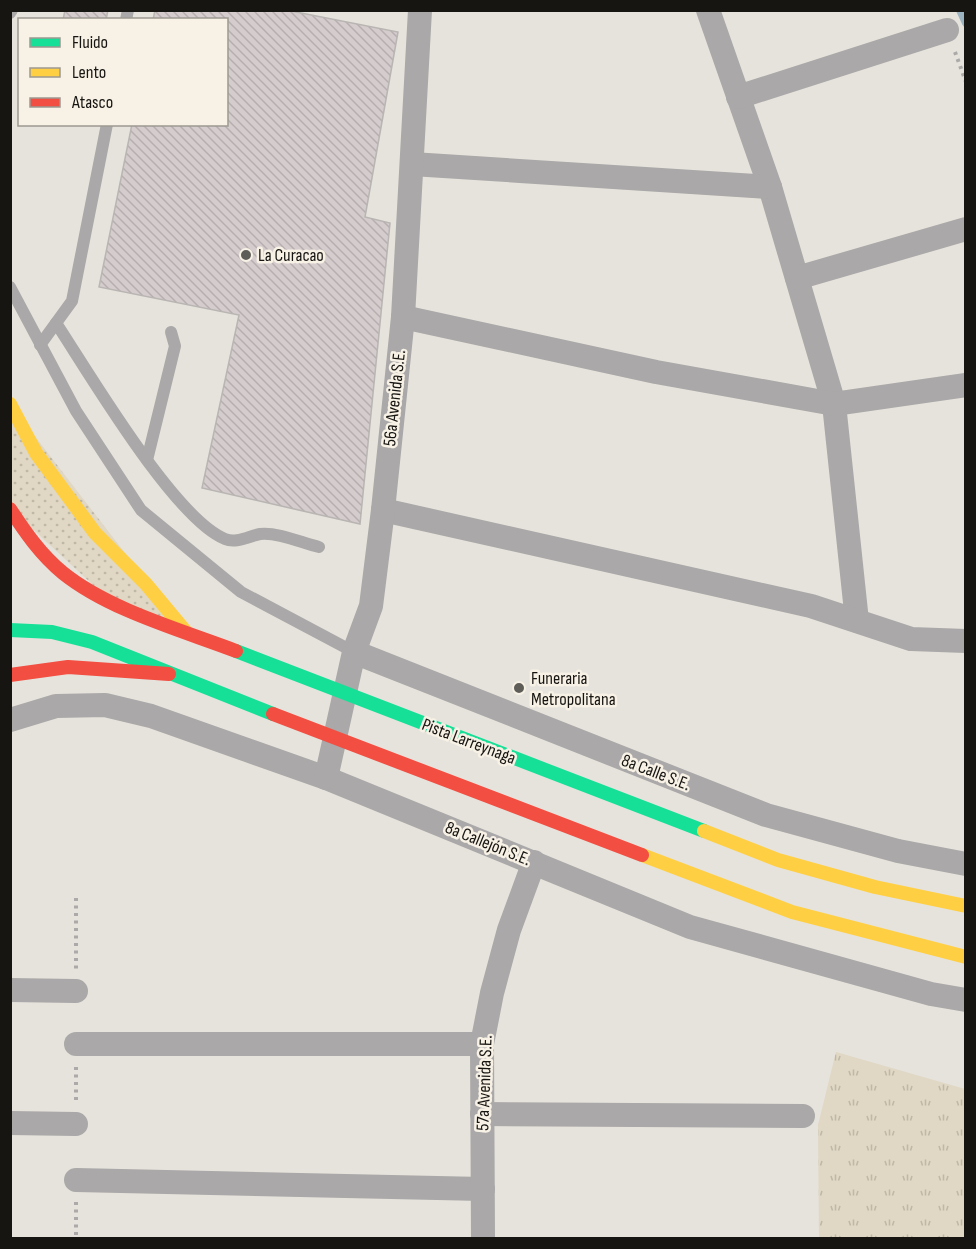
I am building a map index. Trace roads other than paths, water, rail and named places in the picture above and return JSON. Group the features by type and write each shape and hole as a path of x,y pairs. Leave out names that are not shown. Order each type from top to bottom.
{"main road":[{"path":"10,404 36,453 95,532 146,584 186,632"},
{"name":"Pista Larreynaga","path":"10,509 34,544 64,574 106,597 186,632 778,860 875,887 966,906"},
{"path":"10,630 42,630 106,645 169,674 792,912 966,957"},
{"path":"10,675 25,671 78,668 169,674"}],"street":[{"name":"56a Avenida S.E.","path":"326,778 354,652 371,606 383,510 402,317 420,10"},
{"path":"708,10 770,187 834,404 857,621"},
{"path":"738,97 947,30"},
{"path":"412,164 770,187"},
{"path":"796,278 966,229"},
{"path":"402,317 656,372 834,404 966,385"},
{"path":"383,510 811,606 911,639 966,641"},
{"name":"8a Calle S.E.","path":"354,652 766,814 898,851 966,864"},
{"name":"8a Callejón S.E.","path":"10,720 56,705 105,705 151,716 326,778 690,927 931,994 966,1000"},
{"name":"57a Avenida S.E.","path":"483,1239 482,1044 492,993 509,930 534,862"},
{"path":"10,990 76,991"},
{"path":"76,1044 482,1044"},
{"path":"482,1114 803,1116"},
{"path":"10,1123 76,1124"},
{"path":"76,1180 483,1189"}],"lane":[{"path":"40,345 72,301 107,126"},
{"path":"10,287 76,411 141,510 241,592 354,652"},
{"path":"56,323 147,460 179,502 214,534 227,541 263,534 319,547"},
{"path":"147,460 175,346 171,332"}],"waterway":[{"path":"960,10 966,23"}],"place":[{"name":"La Curacao","path":"246,255"},
{"name":"Funeraria Metropolitana","path":"519,688"}]}
